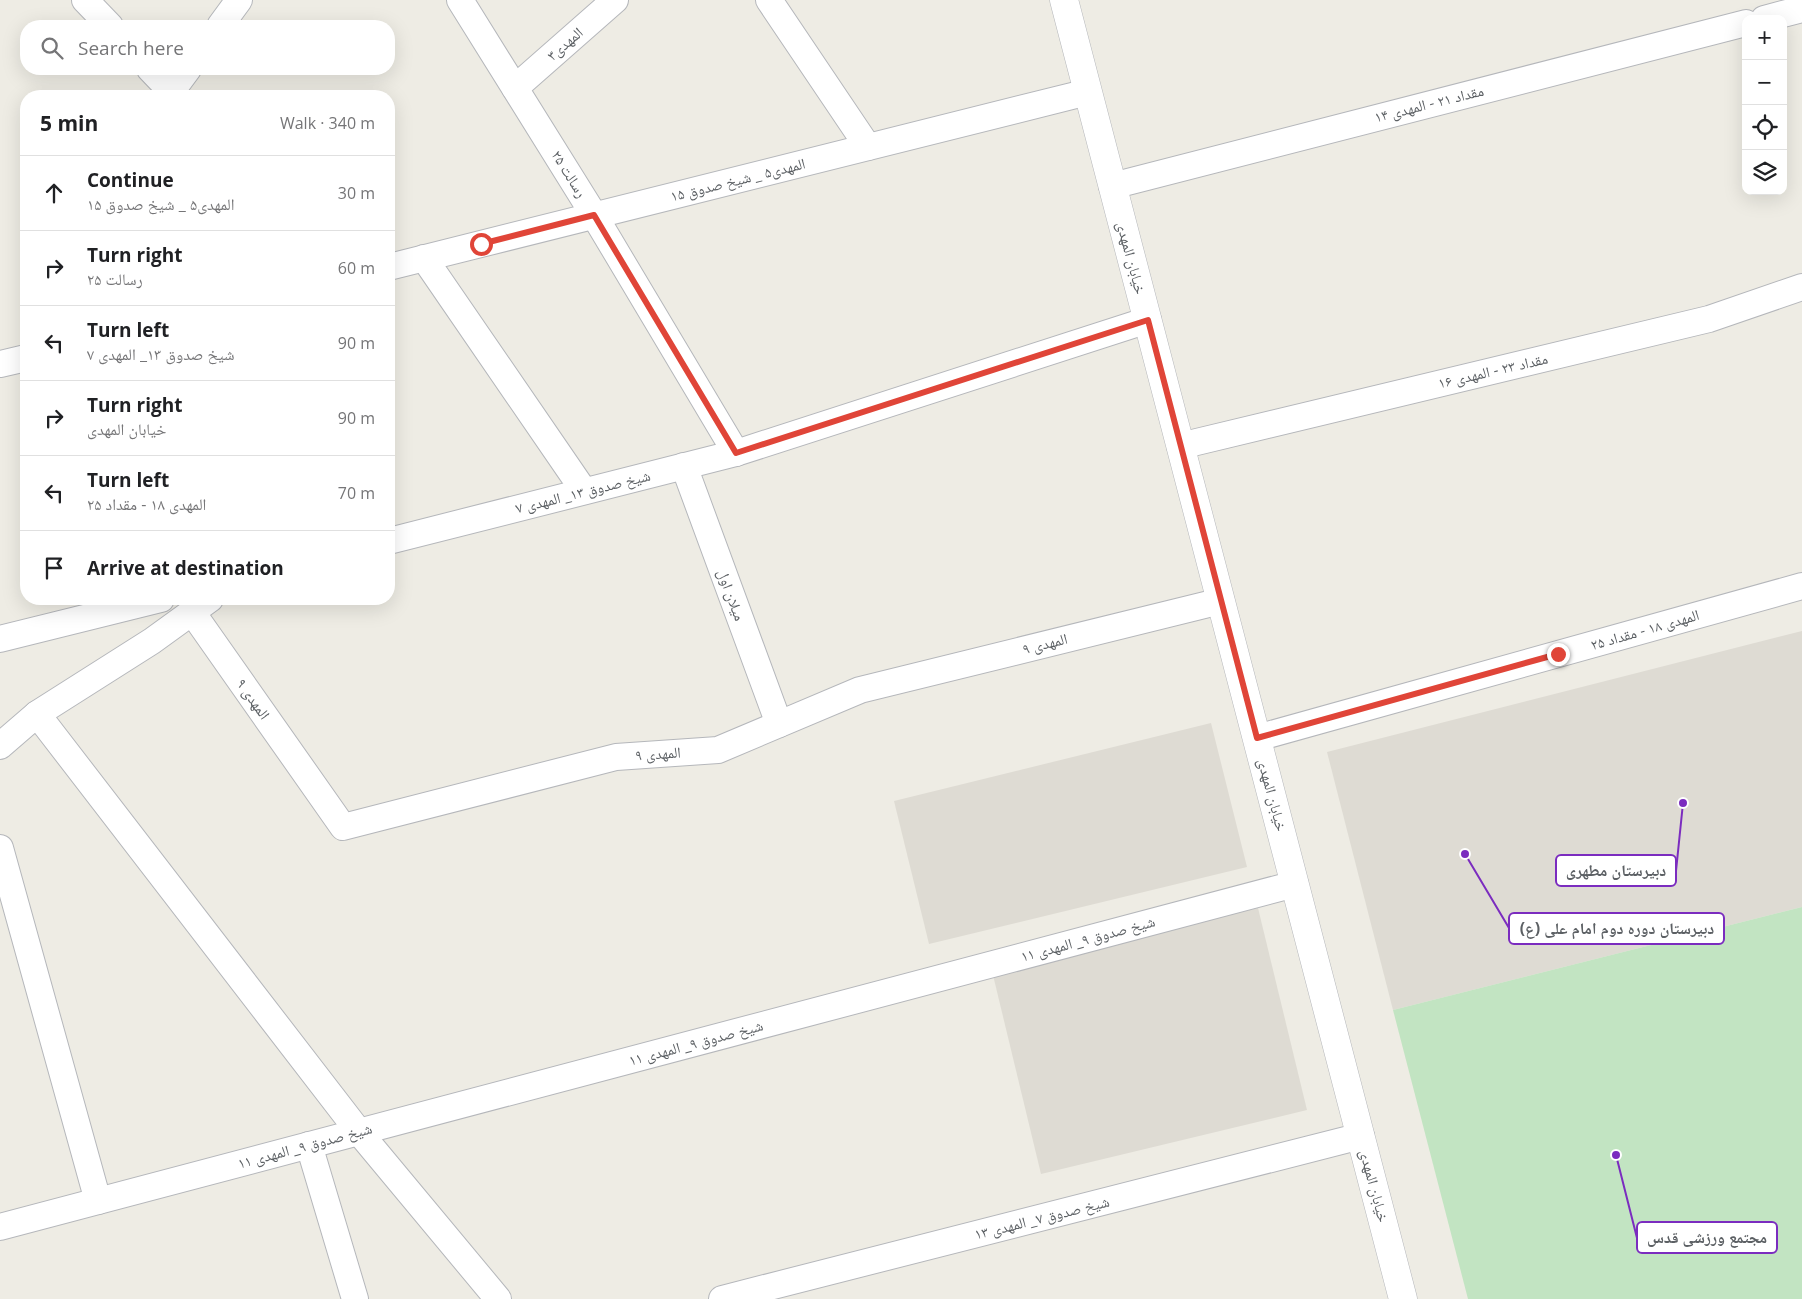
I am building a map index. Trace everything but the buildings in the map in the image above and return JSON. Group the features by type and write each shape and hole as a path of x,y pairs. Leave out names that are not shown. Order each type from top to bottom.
{"street":[{"path":"85,0 104,20"},
{"name":"رسالت ۲۵","path":"460,0 594,215 736,453"},
{"name":"المهدی۳","path":"515,88 615,0"},
{"path":"769,0 868,147"},
{"name":"خیابان المهدی","path":"1064,0 1403,1299"},
{"path":"1779,15 1802,9"},
{"name":"مقداد ۲۱ - المهدی ۱۴","path":"1112,186 1742,24"},
{"path":"155,75 167,90"},
{"path":"173,90 184,75"},
{"name":"المهدی۵ _ شیخ صدوق ۱۵","path":"395,265 1088,92"},
{"path":"424,258 584,491"},
{"name":"مقداد ۲۳ - المهدی ۱۶","path":"1180,446 1710,319 1802,287"},
{"name":"شیخ صدوق ۱۳_ المهدی ۷","path":"395,539 736,453 1148,320"},
{"path":"0,364 20,359"},
{"name":"میلان اول","path":"684,466 779,724"},
{"name":"المهدی ۱۸ - مقداد ۲۵","path":"1257,738 1802,586"},
{"name":"المهدی ۹","path":"201,605 343,827 616,757 718,750 860,690 1221,601"},
{"path":"0,639 137,605"},
{"path":"0,746 37,714 152,641 201,605"},
{"path":"37,714 359,1132 498,1299"},
{"path":"0,848 8,908 98,1201"},
{"name":"شیخ صدوق ۹_ المهدی ۱۱","path":"0,1227 1295,884"},
{"name":"شیخ صدوق ۷_ المهدی ۱۳","path":"722,1299 1361,1136"},
{"path":"309,1145 355,1299"}],"shaded area":[{"path":"1802,631 1802,907 1393,1010 1327,752"},
{"path":"1211,723 1247,867 929,944 894,801"},
{"path":"1258,908 1307,1110 1041,1174 992,971"}],"green space":[{"path":"1802,907 1802,1299 1468,1299 1393,1010"}],"place":[{"name":"دبیرستان مطهری","path":"1683,803"},
{"name":"دبیرستان دوره دوم امام علی (ع)","path":"1465,854"},
{"name":"مجتمع ورزشی قدس","path":"1616,1155"}],"route":[{"path":"481,244 594,215 736,453 1148,320 1257,738 1558,654"}]}
